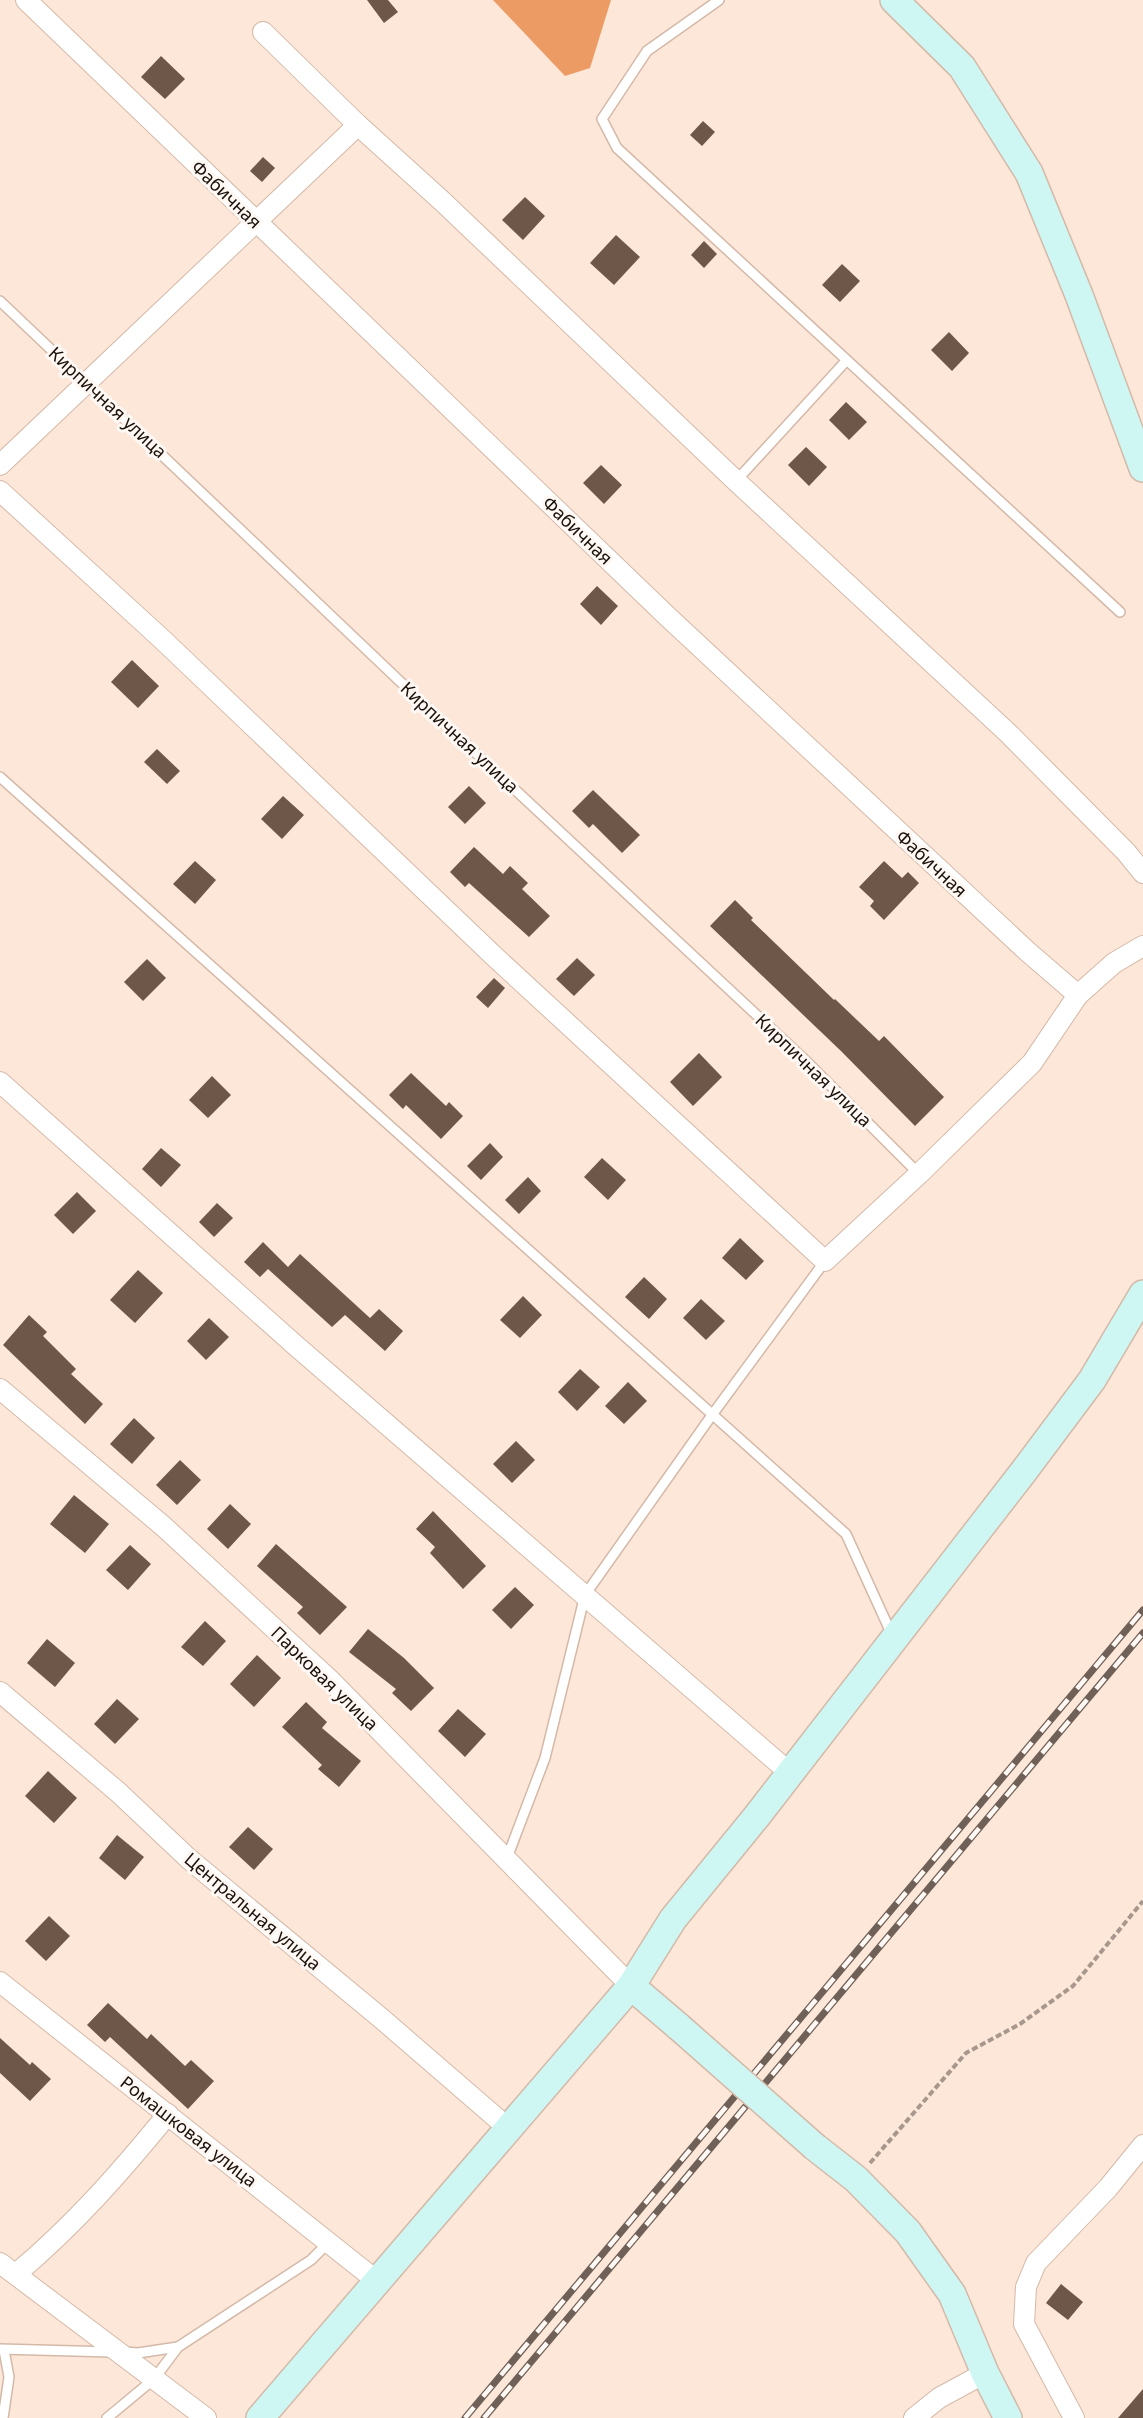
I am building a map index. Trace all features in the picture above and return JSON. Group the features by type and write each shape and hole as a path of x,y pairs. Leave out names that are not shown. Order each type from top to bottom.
{"street":[{"name":"Фабичная","path":"26,0 677,625 1078,996"},
{"path":"894,0 962,67 1029,173 1079,295 1143,468"},
{"path":"263,32 358,125 442,201 736,481 1008,733 1126,852 1143,873"},
{"path":"0,465 358,125"},
{"path":"0,491 164,641 496,958 825,1261 920,1174 1032,1063 1078,996 1114,963 1143,946"},
{"path":"0,1082 295,1345 790,1773"},
{"path":"260,2418 631,1986 673,1918 790,1773 1092,1380 1143,1294"},
{"name":"Парковая улица","path":"0,1389 181,1542 329,1679 631,1986"},
{"name":"Центральная улица","path":"0,1692 118,1792 189,1859 382,2019 508,2128"},
{"name":"Ромашковая улица","path":"0,1982 377,2281"},
{"path":"631,1986 815,2147 856,2179 908,2232 952,2294 985,2373 1008,2418"},
{"path":"168,2115 115,2180 57,2240 8,2269 206,2418"},
{"path":"1074,2418 1024,2324 1026,2287 1036,2264 1108,2188 1143,2145"},
{"path":"914,2418 939,2398 985,2373"}],"lane":[{"path":"719,0 647,51 602,119 617,148 1119,612"},
{"name":"Кирпичная улица","path":"0,301 450,729 807,1062 920,1174"},
{"path":"736,481 846,362"},
{"path":"0,777 846,1534 894,1639"},
{"path":"507,1858 545,1758 585,1595 712,1415 825,1261"},
{"path":"107,2418 154,2379 178,2347 311,2260 329,2242"},
{"path":"3,2418 9,2377 2,2349 138,2353 178,2347"}],"path":[{"path":"856,2179 966,2053 1020,2024 1073,1986 1143,1901"}],"shaded area":[{"path":"493,0 611,0 590,68 565,76"}],"building":[{"path":"367,0 388,0 398,12 384,23"},
{"path":"161,56 185,79 165,99 141,77"},
{"path":"703,121 715,132 702,146 690,135"},
{"path":"263,157 275,168 262,182 250,171"},
{"path":"525,197 545,216 523,240 502,220"},
{"path":"616,235 640,257 614,285 590,263"},
{"path":"704,241 717,254 704,268 691,255"},
{"path":"842,264 860,281 840,302 822,285"},
{"path":"949,332 969,353 952,371 931,350"},
{"path":"846,402 867,422 849,440 829,420"},
{"path":"806,447 827,467 809,486 788,465"},
{"path":"601,465 622,485 604,504 583,483"},
{"path":"597,586 618,606 601,625 580,604"},
{"path":"132,660 159,686 138,708 111,682"},
{"path":"157,749 180,771 167,784 144,762"},
{"path":"469,786 486,803 465,824 448,807"},
{"path":"593,790 640,835 622,853 593,824 589,828 572,811"},
{"path":"283,796 304,815 282,839 261,819"},
{"path":"474,847 503,874 510,866 528,883 522,889 550,916 529,937 469,883 465,887 450,872"},
{"path":"195,861 216,880 195,904 173,884"},
{"path":"884,861 902,878 908,872 919,883 884,920 870,906 874,901 859,887"},
{"path":"735,900 753,918 751,920 834,1000 879,1041 884,1036 944,1097 915,1126 841,1051 710,926"},
{"path":"577,958 595,975 574,996 556,979"},
{"path":"147,959 166,978 143,1001 124,982"},
{"path":"494,978 505,988 488,1008 476,997"},
{"path":"699,1053 722,1077 693,1106 670,1082"},
{"path":"411,1073 446,1106 449,1102 463,1116 441,1139 406,1105 403,1109 389,1095"},
{"path":"212,1076 231,1095 208,1118 189,1100"},
{"path":"490,1143 503,1157 481,1180 467,1166"},
{"path":"161,1148 181,1165 161,1187 142,1169"},
{"path":"602,1158 626,1180 608,1200 584,1177"},
{"path":"528,1177 541,1191 519,1214 505,1200"},
{"path":"77,1192 96,1211 73,1234 54,1215"},
{"path":"217,1203 233,1218 214,1237 199,1222"},
{"path":"740,1238 764,1261 746,1280 722,1258"},
{"path":"263,1242 288,1267 300,1254 370,1318 379,1309 403,1331 385,1351 345,1315 332,1327 268,1269 260,1277 244,1262"},
{"path":"138,1270 163,1293 135,1323 110,1300"},
{"path":"644,1277 667,1299 649,1319 625,1297"},
{"path":"523,1296 542,1315 520,1338 500,1320"},
{"path":"701,1299 725,1321 706,1340 683,1318"},
{"path":"29,1315 47,1332 43,1336 76,1369 71,1374 103,1404 85,1424 3,1345"},
{"path":"209,1318 229,1337 206,1360 187,1341"},
{"path":"580,1369 600,1387 577,1411 558,1392"},
{"path":"628,1382 647,1401 624,1424 605,1406"},
{"path":"134,1418 155,1438 132,1464 110,1444"},
{"path":"516,1441 535,1460 512,1483 493,1464"},
{"path":"180,1460 201,1480 177,1505 156,1485"},
{"path":"74,1495 109,1524 85,1553 50,1524"},
{"path":"230,1504 251,1524 228,1549 207,1529"},
{"path":"433,1511 486,1566 463,1589 430,1553 435,1547 416,1529"},
{"path":"276,1544 347,1607 320,1635 297,1613 303,1607 257,1566"},
{"path":"130,1545 151,1564 128,1590 106,1570"},
{"path":"515,1587 534,1605 511,1629 492,1610"},
{"path":"205,1621 226,1641 203,1666 181,1647"},
{"path":"368,1629 404,1658 434,1688 411,1711 392,1693 396,1689 349,1652"},
{"path":"47,1639 75,1663 55,1687 27,1663"},
{"path":"257,1655 281,1678 254,1707 230,1684"},
{"path":"117,1699 139,1719 115,1744 94,1724"},
{"path":"306,1702 327,1722 322,1728 361,1761 339,1787 318,1769 322,1765 282,1727"},
{"path":"458,1709 486,1734 465,1757 438,1731"},
{"path":"48,1771 77,1798 54,1823 25,1796"},
{"path":"248,1827 273,1849 254,1870 229,1847"},
{"path":"117,1835 144,1857 125,1880 99,1858"},
{"path":"49,1916 70,1936 46,1961 25,1941"},
{"path":"108,2003 147,2039 151,2034 185,2066 191,2060 214,2081 188,2109 110,2037 105,2042 87,2025"},
{"path":"0,2038 30,2065 32,2062 51,2079 30,2101 0,2073"},
{"path":"1061,2284 1083,2302 1068,2320 1046,2303"},
{"path":"1143,2389 1143,2418 1118,2418"}],"railway":[{"path":"465,2418 1143,1610"},
{"path":"484,2418 1143,1633"}]}
